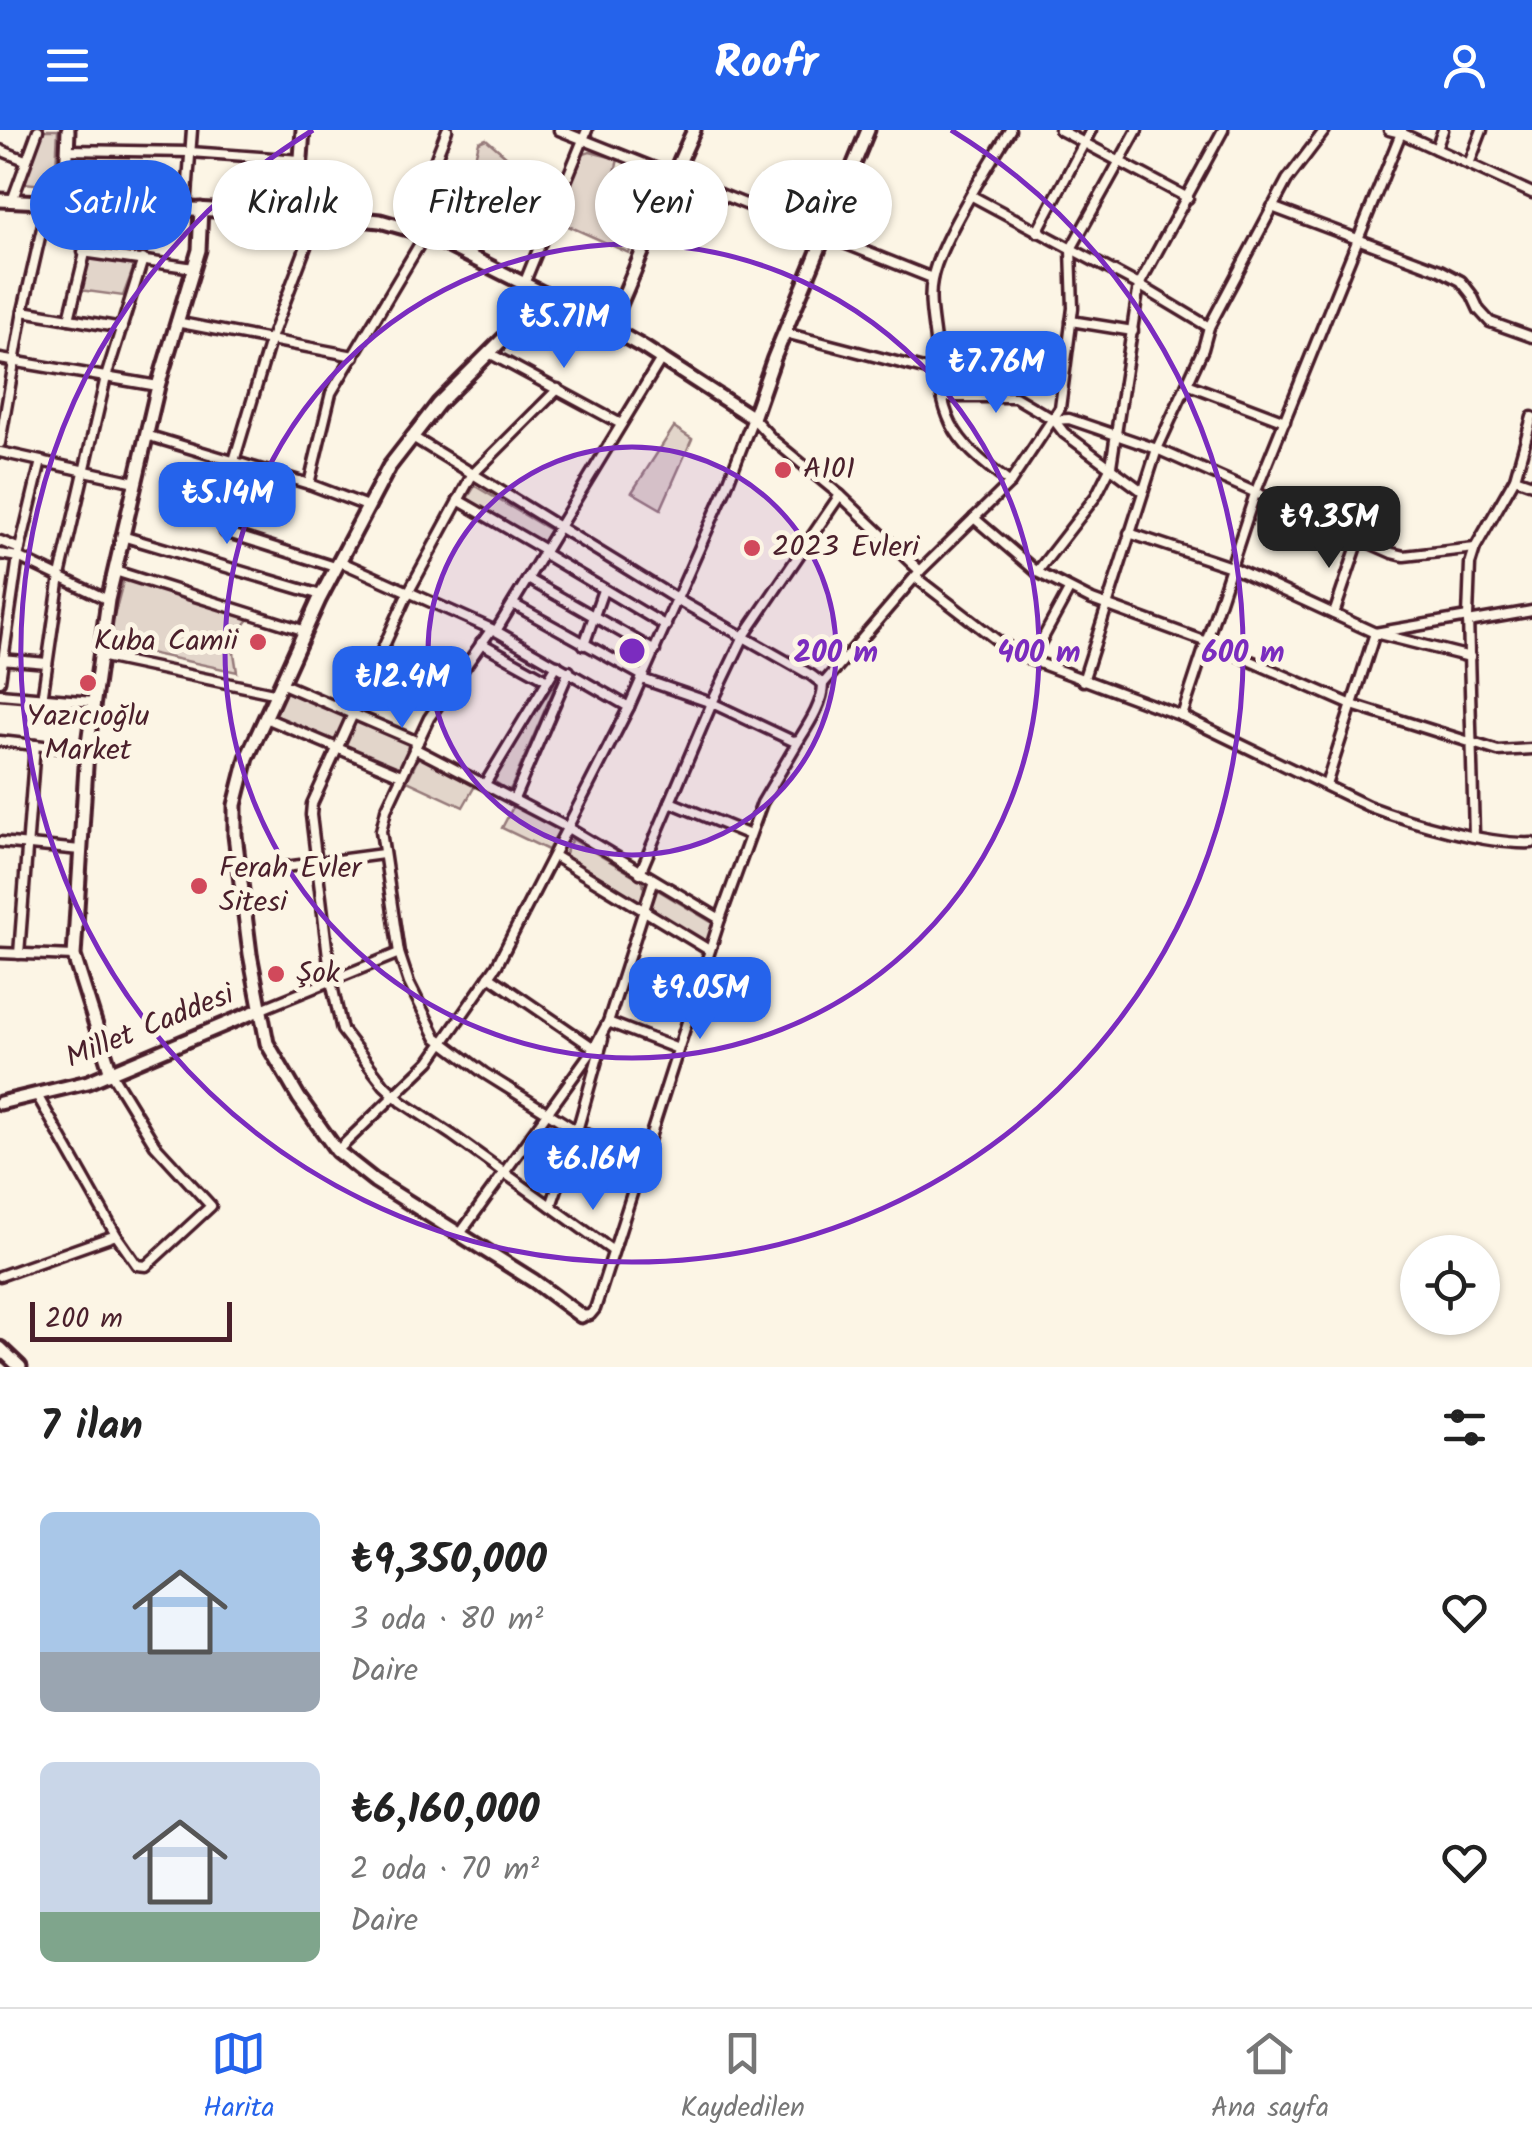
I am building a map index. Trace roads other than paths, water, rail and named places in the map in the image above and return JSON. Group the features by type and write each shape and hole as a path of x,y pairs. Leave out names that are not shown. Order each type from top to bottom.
{"street":[{"path":"6,201 38,130"},
{"path":"67,160 68,130"},
{"path":"189,160 192,130"},
{"path":"67,150 190,152 300,160 303,130"},
{"path":"435,160 447,130"},
{"path":"559,130 585,134 640,160"},
{"path":"679,160 694,130"},
{"path":"856,160 868,130"},
{"path":"1010,130 932,278 946,416 970,453 1010,482"},
{"path":"1060,130 1188,198"},
{"path":"1037,232 1090,130"},
{"path":"542,293 522,320 411,436 367,506 321,595 247,758 236,806 235,835 266,1043 337,1151 581,1316 590,1315 595,1309 720,919 762,804 824,692 824,684 918,574 1010,482 1054,420 1060,408 1072,321 1071,249 1137,130"},
{"path":"1037,572 1096,496 1111,466 1139,285 1223,130"},
{"path":"1082,681 1157,448 1209,327 1287,180 1325,130"},
{"path":"1389,130 1402,132 1532,193"},
{"path":"1436,149 1444,130"},
{"path":"1469,164 1482,130"},
{"path":"1182,716 1256,491 1402,132"},
{"path":"524,284 585,134"},
{"path":"0,150 26,160"},
{"path":"972,196 1209,327"},
{"path":"1272,207 1461,281 1490,322 1532,337"},
{"path":"192,208 212,210"},
{"path":"37,1095 136,1266 146,1266 212,1206 156,1145 111,1072 74,956 87,751 108,600 158,386 201,240 201,209"},
{"path":"0,443 37,250"},
{"path":"234,460 270,341 305,250"},
{"path":"309,484 331,394 416,250"},
{"path":"455,250 661,358 753,418 773,440 840,495 918,574 998,642 1082,681 1182,716 1397,817 1511,843 1532,843"},
{"path":"609,329 644,250"},
{"path":"337,1151 445,1043 489,976 554,856 678,600 819,250"},
{"path":"865,250 932,278"},
{"path":"69,319 83,252 194,268"},
{"path":"42,700 60,576 84,471 106,377 143,259"},
{"path":"23,311 122,328"},
{"path":"1072,321 1133,331"},
{"path":"176,322 354,356"},
{"path":"785,333 939,373"},
{"path":"489,352 621,424"},
{"path":"644,1154 578,1131 484,1073 436,1036 399,952 381,830 401,775 429,718 513,604 661,358"},
{"path":"0,359 158,386"},
{"path":"1187,384 1285,421"},
{"path":"558,389 472,474 408,594 312,804 331,981 342,1030 396,1096 613,1250"},
{"path":"942,397 1015,397 1054,420 1064,432 1142,491"},
{"path":"1474,835 1470,564 1515,478 1532,417"},
{"path":"1054,420 1069,419 1157,448 1359,540 1404,556 1475,548"},
{"path":"146,434 367,506"},
{"path":"411,436 678,600 824,684"},
{"path":"0,452 135,482"},
{"path":"0,681 19,553 41,461"},
{"path":"1515,478 1532,484"},
{"path":"640,873 744,636 840,495"},
{"path":"458,500 666,626"},
{"path":"974,518 1037,572 1106,606 1207,642 1352,705 1498,751 1532,749"},
{"path":"225,532 336,564 493,630 629,707"},
{"path":"1130,533 1231,568 1375,633 1470,657"},
{"path":"122,536 321,595"},
{"path":"1334,614 1359,540"},
{"path":"0,542 108,600"},
{"path":"0,554 19,553"},
{"path":"114,572 306,630"},
{"path":"528,579 654,651"},
{"path":"584,645 603,590"},
{"path":"1031,660 1069,590"},
{"path":"513,604 643,677 712,703 793,741 799,740"},
{"path":"1375,633 1532,611"},
{"path":"1326,786 1375,633"},
{"path":"482,643 548,680"},
{"path":"99,656 280,689 353,713 568,828 720,919"},
{"path":"1,659 47,663"},
{"path":"484,784 557,665"},
{"path":"514,799 568,672"},
{"path":"0,694 93,702"},
{"path":"266,718 401,775"},
{"path":"0,741 87,751"},
{"path":"19,954 35,744"},
{"path":"670,802 750,835"},
{"path":"0,842 80,850"},
{"path":"240,873 383,854"},
{"path":"554,856 710,950"},
{"path":"551,1206 578,1131 608,1022 654,882"},
{"path":"260,1010 399,952"},
{"path":"0,953 74,956"},
{"path":"489,976 594,1048"},
{"name":"Millet Caddesi","path":"0,1103 111,1072 260,1010"},
{"path":"460,1234 594,1048 608,1022"},
{"path":"608,1022 678,1049"},
{"path":"0,1276 116,1235"},
{"path":"0,1348 20,1367"}],"place":[{"name":"A101","path":"783,470"},
{"name":"2023 Evleri","path":"752,548"},
{"name":"Kuba Camii","path":"258,642"},
{"name":"Yazıcıoğlu Market","path":"88,683"},
{"name":"Ferah Evler Sitesi","path":"199,886"},
{"name":"Şok","path":"276,974"}]}
